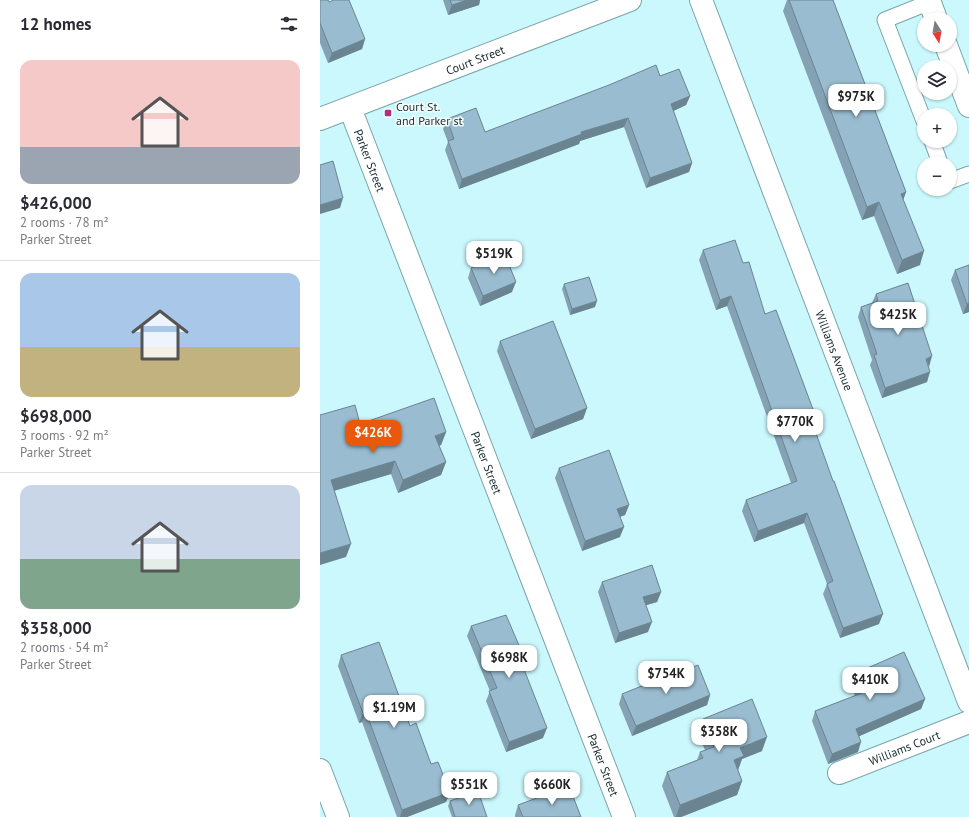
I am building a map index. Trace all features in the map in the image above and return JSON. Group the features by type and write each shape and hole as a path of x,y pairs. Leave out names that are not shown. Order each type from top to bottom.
{"street":[{"name":"Court Street","path":"320,119 630,0"},
{"name":"Williams Avenue","path":"701,0 969,702"},
{"path":"949,52 969,106"},
{"name":"Parker Street","path":"350,108 624,817"},
{"name":"Williams Court","path":"838,773 969,722"},
{"path":"320,770 338,817"}],"lane":[{"path":"919,108 885,20 932,7"},
{"path":"957,178 969,174"}],"building":[{"path":"320,0 328,0 329,2 334,0 349,0 365,39 332,53 320,23"},
{"path":"450,0 467,0 452,5"},
{"path":"789,0 833,0 906,192 901,194 924,251 902,260 879,202 867,207"},
{"path":"656,65 660,76 679,69 690,96 671,104 692,163 650,178 628,118 581,132 582,134 462,179 448,141 454,139 447,119 476,108 485,132 609,85"},
{"path":"333,161 343,198 320,205 320,165"},
{"path":"735,240 743,263 749,262 765,314 776,310 817,420 812,422 883,614 843,628 827,584 833,581 807,513 758,531 746,500 797,481 731,296 720,300 703,250"},
{"path":"505,255 516,282 483,296 471,268"},
{"path":"969,265 969,303 967,304 955,270"},
{"path":"589,277 597,301 572,309 564,284"},
{"path":"908,283 932,356 926,359 930,372 885,388 874,355 877,354 861,307 878,301 876,294"},
{"path":"553,321 587,408 535,429 500,341"},
{"path":"434,398 446,432 435,436 446,462 403,480 395,461 331,480 351,544 320,553 320,415 355,405 360,424"},
{"path":"609,450 629,505 617,509 624,527 585,541 559,468"},
{"path":"652,565 661,592 643,597 652,622 619,633 602,582"},
{"path":"506,615 524,657 520,659 547,728 509,742 489,691 497,688 471,626"},
{"path":"379,642 410,726 416,723 431,764 438,762 450,792 402,810 366,712 363,713 341,655"},
{"path":"904,652 925,699 856,729 861,742 832,754 815,711 862,693 854,674"},
{"path":"698,665 710,695 636,726 622,694"},
{"path":"752,699 767,737 740,748 744,756 734,760 742,781 680,805 667,772 703,758 700,752 714,747 703,719"},
{"path":"569,786 581,817 523,817 518,805"},
{"path":"478,791 487,817 455,817 450,801"}],"place":[{"name":"Court St. and Parker st","path":"388,113"}]}
